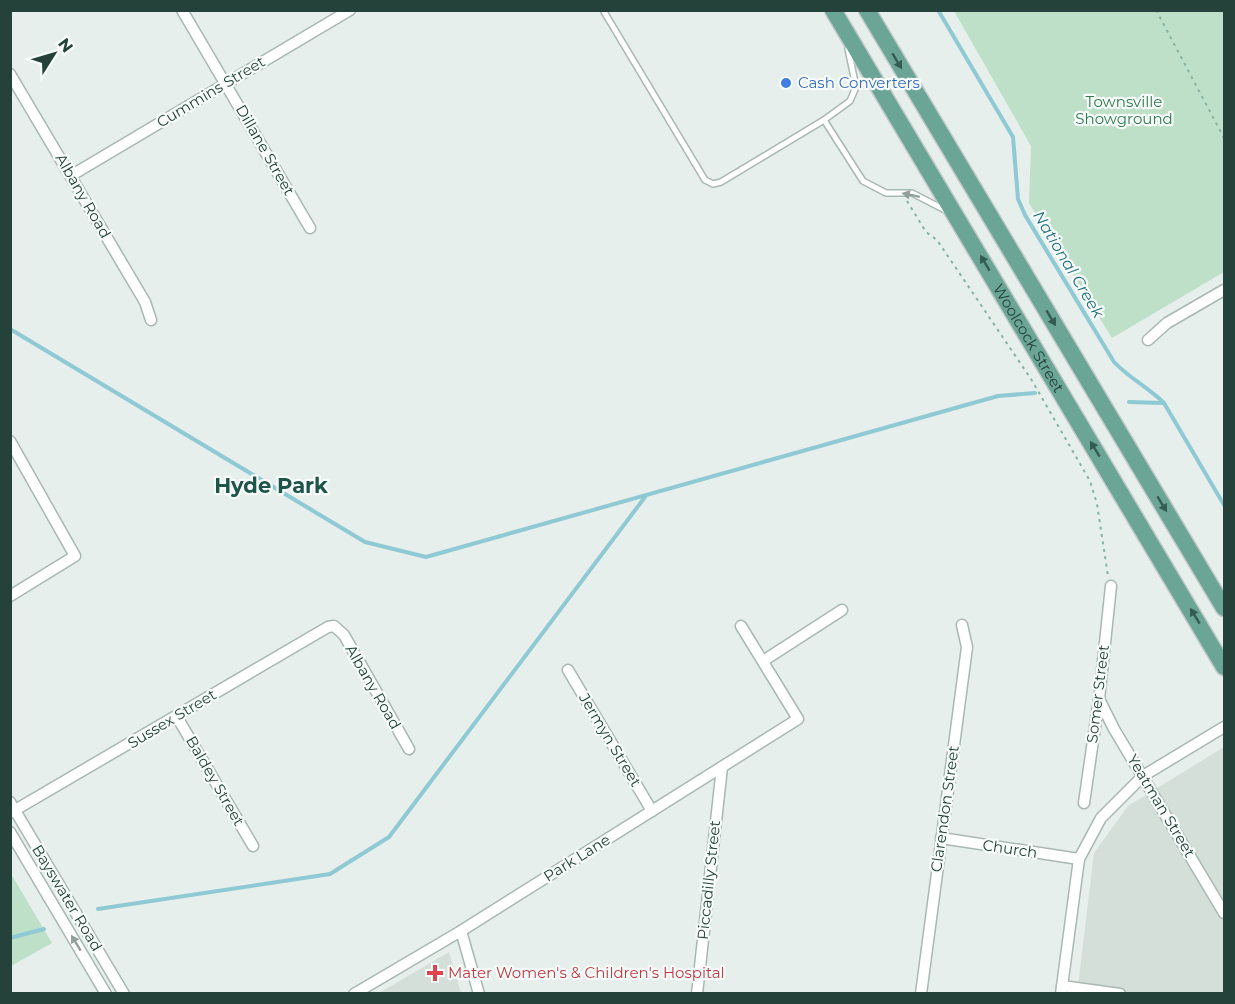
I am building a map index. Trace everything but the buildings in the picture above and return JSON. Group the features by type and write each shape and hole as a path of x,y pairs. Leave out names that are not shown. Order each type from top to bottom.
{"main road":[{"name":"Woolcock Street","path":"867,10 1224,608"},
{"name":"Woolcock Street","path":"835,14 1224,667"}],"street":[{"name":"Dillane Street","path":"182,10 310,228"},
{"name":"Cummins Street","path":"72,175 350,10"},
{"name":"Albany Road","path":"10,74 72,175 145,302 151,320"},
{"path":"1148,340 1167,323 1224,290"},
{"path":"10,441 75,556 10,596"},
{"name":"Somer Street","path":"1083,803 1099,699 1111,586"},
{"path":"741,626 763,661 842,610"},
{"name":"Clarendon Street","path":"921,993 967,647 962,625"},
{"name":"Albany Road","path":"334,626 344,635 409,749"},
{"name":"Sussex Street","path":"12,809 177,717 321,629 334,626"},
{"name":"Park Lane","path":"354,993 461,931 798,719 763,661"},
{"name":"Jermyn Street","path":"568,670 652,811"},
{"name":"Yeatman Street","path":"1099,699 1224,913"},
{"name":"Baldey Street","path":"177,717 253,846"},
{"path":"1211,735 1224,720"},
{"path":"1120,993 1062,990 1079,859 1101,818 1143,776 1224,727"},
{"name":"Piccadilly Street","path":"697,993 722,767"},
{"name":"Bayswater Road","path":"12,809 124,993"},
{"name":"Bayswater Road","path":"10,832 106,993"},
{"name":"Church","path":"942,838 1079,859"},
{"path":"461,931 479,993"}],"lane":[{"path":"603,10 705,180 713,184 721,182 825,120 850,101 856,87 851,57 835,14"},
{"path":"825,120 863,181 886,193 912,193 957,217"}],"path":[{"path":"1156,10 1224,138"},
{"path":"903,193 926,232 937,240 1031,379 1090,481 1097,504 1105,564 1111,586"}],"shaded area":[{"path":"1224,747 1224,993 1077,994 1094,853 1128,806"},
{"name":"Mater Women's & Children's Hospital","path":"449,952 461,993 379,993"}],"green space":[{"name":"Townsville Showground","path":"954,11 1224,11 1224,272 1112,338 1029,203 1031,146"},
{"path":"10,872 52,943 11,966 10,966"}],"waterway":[{"name":"National Creek","path":"938,10 1013,137 1018,199 1025,215 1114,362 1164,403 1224,505"},
{"path":"10,329 365,542 426,557 998,396 1035,393"},
{"path":"1129,402 1163,403"},
{"path":"98,909 330,874 389,837 645,497"},
{"path":"10,938 44,929"}],"place":[{"name":"Cash Converters","path":"786,83"},
{"name":"Mater Women's & Children's Hospital","path":"435,973"}],"district":[{"name":"Hyde Park","path":"271,486"}]}
